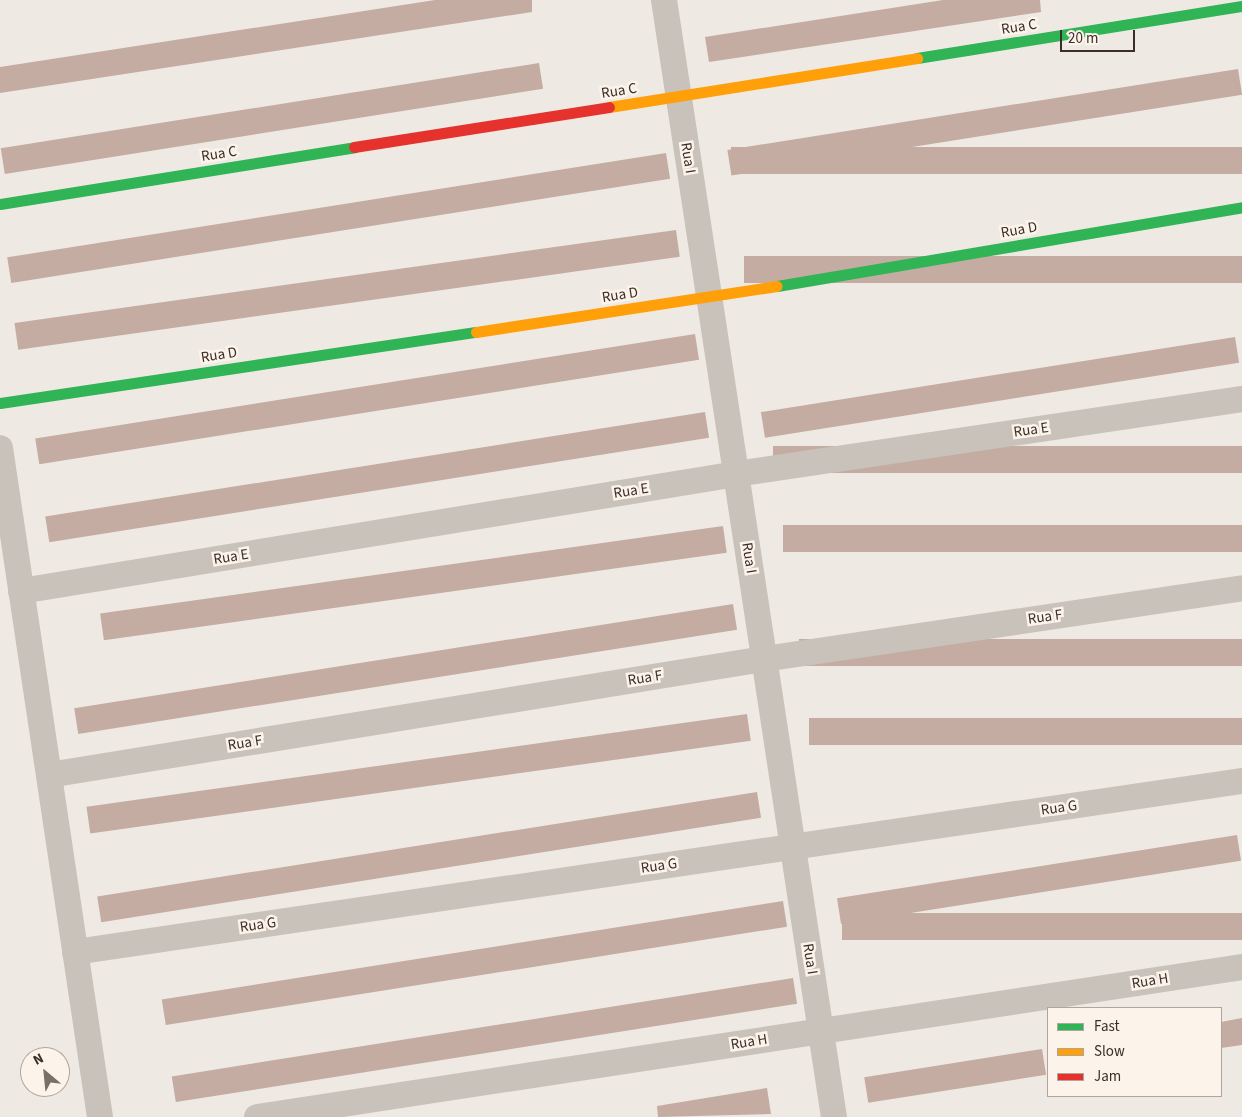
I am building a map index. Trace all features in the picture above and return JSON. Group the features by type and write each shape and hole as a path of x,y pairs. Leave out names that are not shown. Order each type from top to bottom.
{"street":[{"name":"Rua I","path":"664,0 834,1117"},
{"name":"Rua C","path":"0,204 1242,6"},
{"name":"Rua D","path":"0,403 709,297 1242,207"},
{"name":"Rua E","path":"21,591 736,474 1242,398"},
{"path":"0,448 100,1117"},
{"name":"Rua F","path":"49,775 764,659 1242,588"},
{"name":"Rua G","path":"75,952 1242,781"},
{"name":"Rua H","path":"257,1117 1242,967"}],"building":[{"path":"435,0 532,0 532,12 0,93 0,67"},
{"path":"943,0 1040,0 1041,12 709,62 705,37"},
{"path":"539,63 543,89 5,174 1,148"},
{"path":"1238,69 1242,95 731,176 727,150"},
{"path":"731,147 1242,147 1242,174 731,174"},
{"path":"666,153 670,179 11,283 7,257"},
{"path":"676,230 680,257 18,350 15,323"},
{"path":"744,256 1242,256 1242,283 744,283"},
{"path":"695,334 699,360 39,464 35,438"},
{"path":"1235,337 1239,363 765,438 761,412"},
{"path":"705,412 709,438 49,542 45,516"},
{"path":"773,446 1242,446 1242,473 773,473"},
{"path":"783,525 1242,525 1242,552 783,552"},
{"path":"723,526 727,553 104,640 100,614"},
{"path":"733,604 737,630 78,734 74,708"},
{"path":"799,639 1242,639 1242,666 799,666"},
{"path":"747,714 751,741 90,834 86,807"},
{"path":"809,718 1242,718 1242,745 809,745"},
{"path":"757,792 761,818 101,922 97,896"},
{"path":"1237,835 1241,861 841,924 837,898"},
{"path":"783,901 787,927 166,1025 162,999"},
{"path":"842,913 1242,913 1242,940 842,940"},
{"path":"793,978 797,1004 176,1102 172,1076"},
{"path":"1242,1018 1242,1045 1222,1048 1222,1022"},
{"path":"1042,1049 1046,1075 868,1103 864,1077"},
{"path":"767,1088 771,1114 658,1117 657,1106"}],"traffic: fast":[{"path":"917,58 1242,6"},
{"path":"0,204 354,147"},
{"path":"777,286 1242,207"},
{"path":"0,403 476,332"}],"traffic: slow":[{"path":"609,107 917,58"},
{"path":"476,332 777,286"}],"traffic: jam":[{"path":"354,147 609,107"}]}
